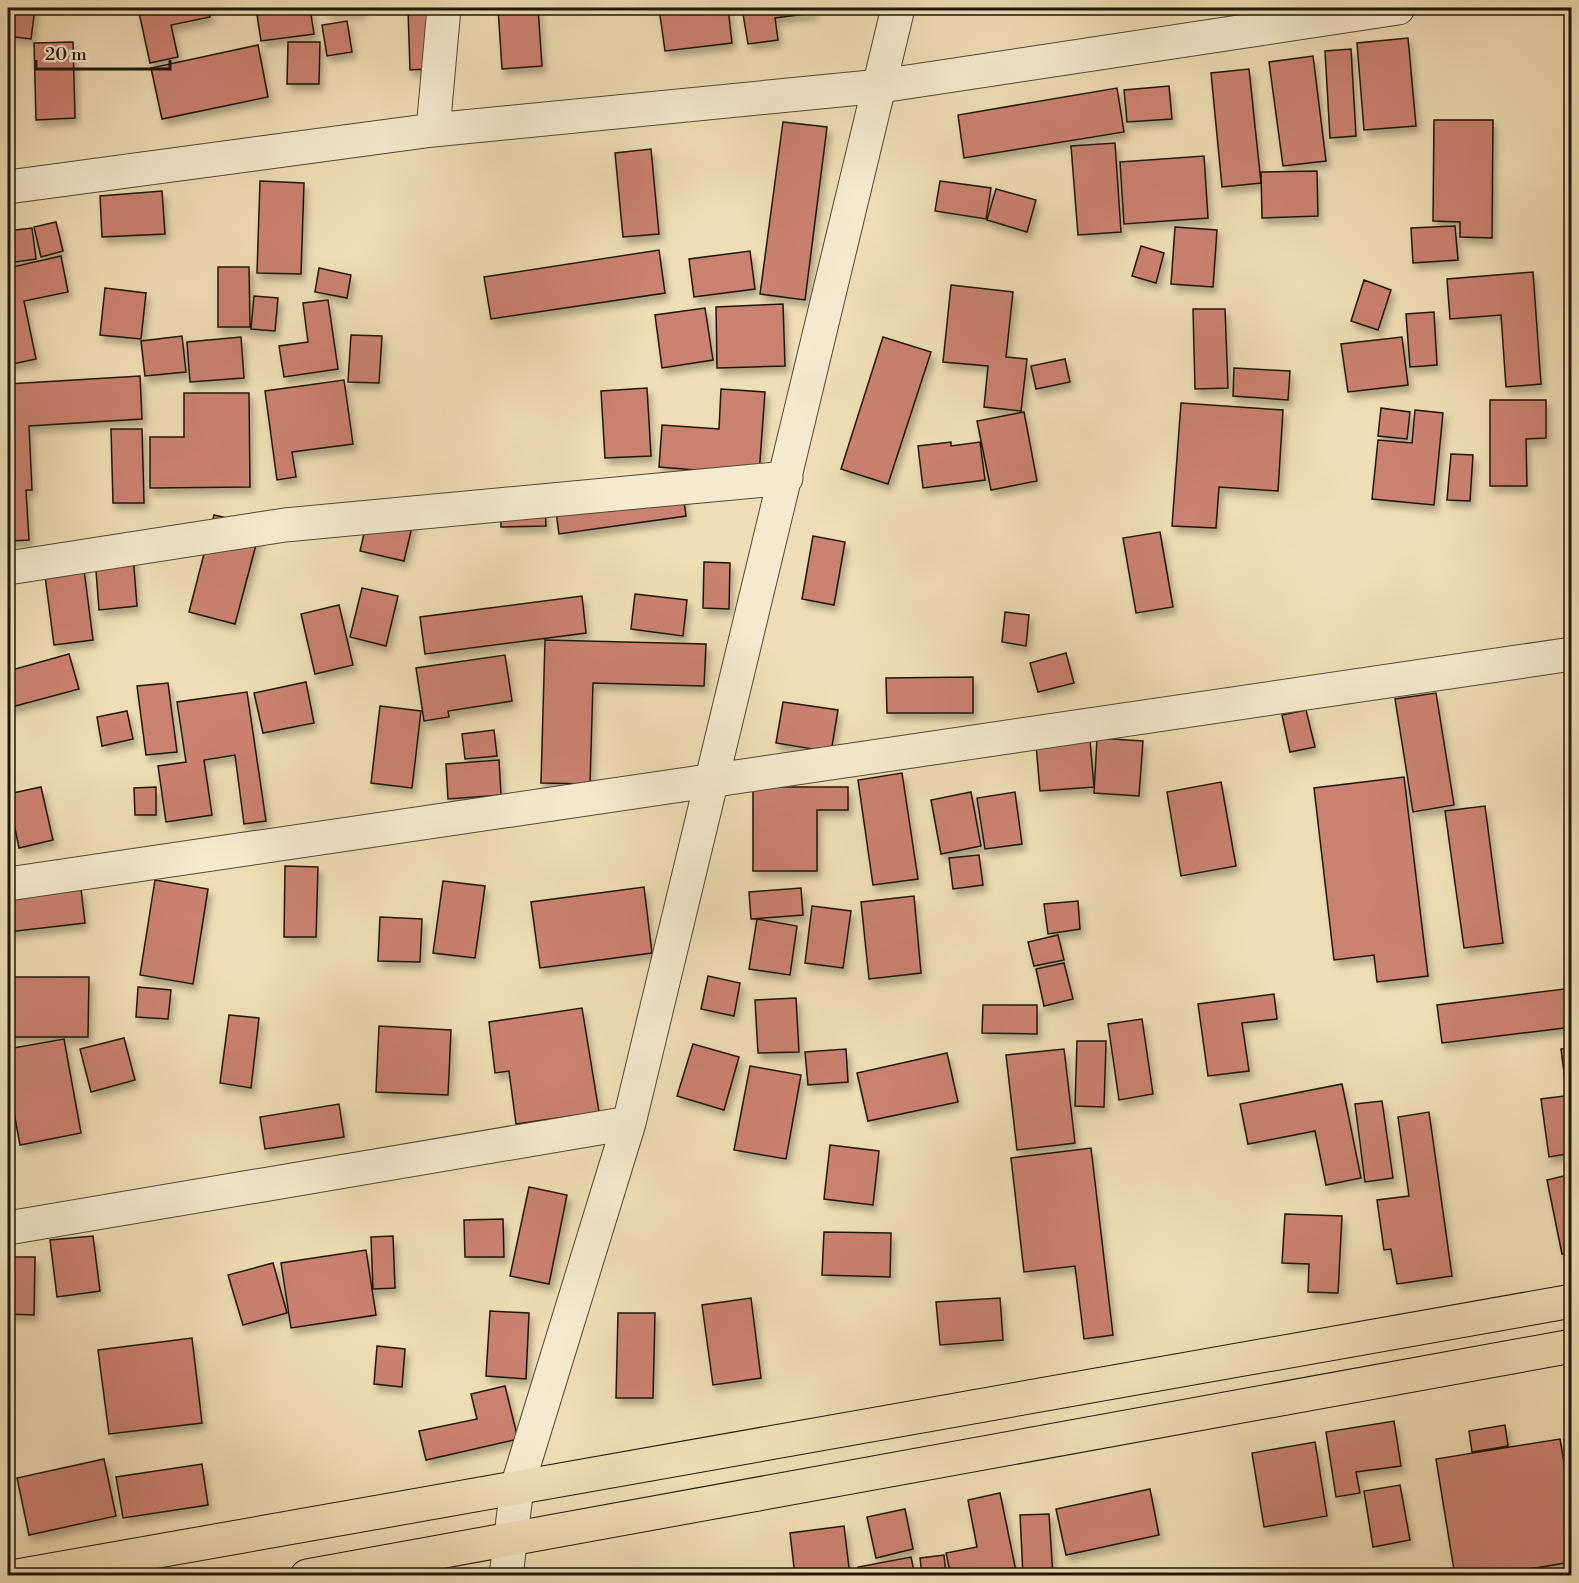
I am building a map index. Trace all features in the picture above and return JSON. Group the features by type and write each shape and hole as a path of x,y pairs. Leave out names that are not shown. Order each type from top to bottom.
{"main road":[{"path":"17,1575 1572,1301"},
{"path":"307,1575 1572,1346"}],"street":[{"path":"433,129 444,8"},
{"path":"506,1575 517,1487 629,1123 898,8"},
{"path":"8,187 433,129 881,86 1398,8"},
{"path":"8,568 285,525 786,478"},
{"path":"8,884 1572,654"},
{"path":"8,1228 629,1123"}],"building":[{"path":"8,8 35,8 31,39 8,36"},
{"path":"138,8 208,8 210,17 171,25 178,57 150,63"},
{"path":"256,8 310,8 314,34 261,41"},
{"path":"328,8 362,8 362,12 328,13"},
{"path":"408,8 439,8 441,68 410,70"},
{"path":"498,8 538,8 542,66 502,69"},
{"path":"659,8 728,8 732,43 665,51"},
{"path":"742,8 812,8 813,13 775,18 778,40 748,44"},
{"path":"347,21 352,52 327,56 322,25"},
{"path":"1408,38 1416,126 1364,130 1357,43"},
{"path":"73,42 75,118 36,120 34,43"},
{"path":"288,42 320,42 319,84 287,84"},
{"path":"258,45 268,97 162,119 151,68"},
{"path":"1351,49 1356,136 1330,138 1325,51"},
{"path":"1313,56 1326,161 1283,166 1269,62"},
{"path":"1249,69 1261,183 1222,187 1211,73"},
{"path":"1169,86 1172,119 1127,122 1124,90"},
{"path":"1117,88 1124,132 964,158 958,115"},
{"path":"1434,120 1493,120 1492,238 1460,237 1460,222 1433,221"},
{"path":"783,122 827,127 805,300 760,294"},
{"path":"1115,143 1121,232 1078,235 1071,146"},
{"path":"651,149 659,234 623,237 615,153"},
{"path":"1204,156 1208,218 1124,224 1120,162"},
{"path":"1317,171 1318,216 1262,218 1261,172"},
{"path":"260,181 304,183 301,274 257,273"},
{"path":"940,181 991,188 986,219 935,211"},
{"path":"996,189 1036,200 1027,232 987,220"},
{"path":"162,191 165,234 102,237 100,196"},
{"path":"56,222 63,251 41,257 34,227"},
{"path":"1455,226 1458,260 1413,263 1411,228"},
{"path":"1175,227 1217,230 1213,287 1171,284"},
{"path":"32,228 36,259 8,263 8,231"},
{"path":"1141,246 1164,253 1156,283 1132,276"},
{"path":"659,250 665,293 491,319 484,277"},
{"path":"750,251 755,289 694,297 689,259"},
{"path":"61,256 68,292 24,301 36,359 8,365 8,268"},
{"path":"1572,260 1572,302 1566,261"},
{"path":"218,267 249,267 250,327 218,327"},
{"path":"319,268 351,275 347,298 315,292"},
{"path":"1533,272 1541,384 1506,387 1501,315 1450,319 1447,279"},
{"path":"1364,280 1391,290 1378,330 1351,321"},
{"path":"951,285 1013,292 1006,357 1027,359 1021,411 984,407 988,366 943,362"},
{"path":"105,288 146,293 141,339 100,335"},
{"path":"254,296 278,298 275,331 251,329"},
{"path":"328,300 338,369 284,377 279,346 308,342 303,303"},
{"path":"783,304 785,366 717,368 716,307"},
{"path":"705,308 713,360 662,368 655,315"},
{"path":"1193,309 1225,309 1228,388 1195,389"},
{"path":"1434,312 1437,365 1410,367 1406,314"},
{"path":"351,335 382,336 379,383 348,382"},
{"path":"182,336 186,372 145,376 141,341"},
{"path":"241,337 244,378 190,382 187,342"},
{"path":"883,337 931,352 888,484 841,469"},
{"path":"1402,337 1408,385 1348,392 1341,344"},
{"path":"1065,359 1070,382 1036,389 1031,366"},
{"path":"1234,368 1290,371 1288,400 1233,396"},
{"path":"140,376 142,419 29,426 32,490 26,490 29,540 8,541 8,384"},
{"path":"344,380 353,444 292,452 296,477 277,480 265,391"},
{"path":"647,388 651,456 605,458 601,391"},
{"path":"721,389 765,392 759,475 659,467 662,425 719,429"},
{"path":"184,393 249,393 250,487 150,488 150,437 184,437"},
{"path":"1490,400 1546,400 1546,438 1526,439 1527,486 1490,486"},
{"path":"1181,403 1283,410 1278,491 1219,487 1216,528 1172,526"},
{"path":"1381,408 1410,412 1407,439 1378,436"},
{"path":"1415,410 1443,413 1434,505 1372,499 1378,440 1412,443"},
{"path":"1024,412 1037,481 991,490 977,421"},
{"path":"111,429 142,429 144,503 113,503"},
{"path":"951,442 951,446 980,442 985,480 923,488 918,446"},
{"path":"1451,454 1473,455 1470,501 1447,500"},
{"path":"682,487 686,516 559,534 555,504"},
{"path":"545,501 546,526 501,527 501,502"},
{"path":"370,508 414,518 404,561 360,551"},
{"path":"214,515 261,526 235,624 189,612"},
{"path":"1160,532 1173,607 1136,613 1123,538"},
{"path":"813,536 845,542 834,605 802,599"},
{"path":"133,555 137,606 99,610 95,558"},
{"path":"83,562 93,640 54,645 44,568"},
{"path":"704,562 730,563 729,609 703,608"},
{"path":"362,588 398,596 386,646 350,637"},
{"path":"635,594 687,600 683,636 631,629"},
{"path":"582,596 586,633 425,654 420,617"},
{"path":"339,605 353,665 315,674 301,614"},
{"path":"1005,612 1029,615 1026,646 1002,642"},
{"path":"545,640 706,644 704,686 593,683 590,784 541,783"},
{"path":"1066,653 1074,683 1038,692 1030,663"},
{"path":"69,654 79,689 8,708 8,671"},
{"path":"505,655 512,701 448,711 449,717 424,721 416,668"},
{"path":"973,677 973,713 887,713 886,678"},
{"path":"306,682 314,723 263,733 254,693"},
{"path":"168,683 177,752 146,755 137,686"},
{"path":"247,692 266,821 244,824 235,755 204,760 212,815 166,822 158,766 186,762 177,702"},
{"path":"1436,693 1454,805 1413,812 1395,699"},
{"path":"783,702 838,710 831,752 776,743"},
{"path":"380,706 421,711 412,788 371,783"},
{"path":"1306,710 1315,747 1290,752 1282,715"},
{"path":"127,711 133,739 102,746 97,717"},
{"path":"494,730 497,756 465,759 462,734"},
{"path":"1097,738 1143,741 1139,796 1094,793"},
{"path":"1090,740 1094,787 1040,791 1036,745"},
{"path":"499,760 501,795 448,799 446,764"},
{"path":"902,773 918,879 873,885 858,780"},
{"path":"1404,777 1428,976 1377,982 1374,955 1334,960 1314,788"},
{"path":"1221,782 1236,866 1181,876 1167,792"},
{"path":"41,787 53,840 19,848 8,794"},
{"path":"156,787 156,815 135,815 134,788"},
{"path":"753,787 848,787 848,810 817,810 817,871 753,871"},
{"path":"971,792 981,846 941,854 931,800"},
{"path":"1015,792 1022,844 985,849 977,798"},
{"path":"1485,806 1503,943 1464,948 1445,811"},
{"path":"979,855 983,885 953,889 949,858"},
{"path":"285,866 318,867 316,937 284,937"},
{"path":"155,880 208,889 193,984 140,975"},
{"path":"443,881 485,886 475,958 433,953"},
{"path":"644,887 652,953 540,968 531,902"},
{"path":"801,888 803,915 751,919 749,892"},
{"path":"81,889 85,923 8,932 8,898"},
{"path":"914,896 921,973 869,979 861,902"},
{"path":"1078,901 1080,929 1048,934 1044,904"},
{"path":"812,906 851,911 843,968 805,963"},
{"path":"380,917 422,919 420,962 378,961"},
{"path":"757,919 797,926 790,975 749,969"},
{"path":"1058,935 1064,960 1034,966 1028,942"},
{"path":"1064,963 1073,999 1044,1006 1036,969"},
{"path":"708,976 740,983 734,1016 701,1009"},
{"path":"8,977 89,977 88,1037 8,1037"},
{"path":"138,987 171,990 168,1019 136,1017"},
{"path":"1572,988 1572,1027 1442,1043 1437,1005"},
{"path":"1274,994 1277,1019 1242,1023 1249,1071 1208,1076 1198,1004"},
{"path":"796,998 799,1052 758,1053 755,1000"},
{"path":"983,1005 1037,1005 1037,1034 982,1033"},
{"path":"582,1008 599,1112 516,1124 509,1071 495,1073 489,1022"},
{"path":"229,1015 259,1018 251,1088 220,1083"},
{"path":"1142,1019 1153,1094 1119,1100 1108,1024"},
{"path":"379,1026 451,1030 448,1095 376,1092"},
{"path":"124,1038 135,1080 91,1092 80,1049"},
{"path":"64,1039 81,1133 20,1145 8,1080 8,1049"},
{"path":"1077,1041 1106,1041 1104,1107 1075,1106"},
{"path":"693,1044 739,1057 724,1110 677,1096"},
{"path":"1572,1047 1572,1079 1565,1080 1561,1049"},
{"path":"846,1049 848,1082 808,1085 805,1052"},
{"path":"1064,1049 1075,1143 1017,1150 1006,1055"},
{"path":"947,1053 958,1102 868,1121 857,1073"},
{"path":"750,1066 801,1075 786,1159 734,1150"},
{"path":"1342,1084 1361,1178 1326,1185 1315,1131 1248,1144 1240,1104"},
{"path":"1572,1095 1572,1153 1549,1157 1541,1099"},
{"path":"1382,1101 1393,1178 1365,1182 1355,1104"},
{"path":"339,1104 344,1137 265,1149 260,1117"},
{"path":"1429,1112 1452,1276 1397,1284 1391,1249 1384,1250 1377,1200 1409,1196 1398,1117"},
{"path":"830,1145 879,1151 873,1205 824,1199"},
{"path":"1091,1148 1113,1335 1084,1339 1075,1266 1024,1272 1011,1158"},
{"path":"1572,1174 1572,1252 1562,1254 1547,1180"},
{"path":"529,1187 567,1195 549,1284 510,1276"},
{"path":"1285,1214 1342,1216 1338,1293 1308,1292 1309,1264 1282,1263"},
{"path":"503,1219 504,1257 465,1257 464,1220"},
{"path":"824,1232 891,1233 890,1277 822,1275"},
{"path":"93,1236 100,1291 57,1297 50,1240"},
{"path":"393,1236 395,1288 373,1289 371,1237"},
{"path":"366,1250 376,1315 291,1328 281,1263"},
{"path":"8,1257 35,1257 34,1315 8,1314"},
{"path":"273,1263 287,1313 243,1325 228,1275"},
{"path":"751,1298 761,1378 713,1385 702,1305"},
{"path":"1000,1298 1003,1340 940,1345 936,1302"},
{"path":"490,1311 529,1313 526,1379 486,1376"},
{"path":"618,1313 655,1313 653,1398 616,1398"},
{"path":"192,1338 202,1423 109,1434 98,1350"},
{"path":"377,1346 405,1349 402,1387 374,1384"},
{"path":"505,1386 518,1439 426,1460 419,1431 477,1419 471,1394"},
{"path":"1394,1421 1401,1466 1356,1472 1360,1493 1336,1497 1326,1432"},
{"path":"1505,1425 1508,1446 1472,1452 1469,1431"},
{"path":"1560,1439 1572,1509 1572,1562 1485,1576 1455,1576 1436,1459"},
{"path":"1315,1442 1327,1516 1264,1527 1252,1453"},
{"path":"104,1459 116,1516 29,1535 17,1478"},
{"path":"202,1464 208,1505 123,1518 116,1477"},
{"path":"1400,1485 1410,1540 1373,1547 1364,1491"},
{"path":"1150,1489 1159,1535 1066,1555 1056,1509"},
{"path":"1000,1493 1017,1576 951,1576 946,1553 977,1547 968,1500"},
{"path":"905,1509 913,1549 876,1558 867,1517"},
{"path":"1049,1514 1053,1576 1023,1576 1020,1515"},
{"path":"844,1526 850,1576 795,1576 790,1533"},
{"path":"944,1555 946,1576 922,1576 920,1558"},
{"path":"911,1557 915,1576 860,1576 858,1567"},
{"path":"627,1569 628,1576 563,1576 563,1574"}]}
